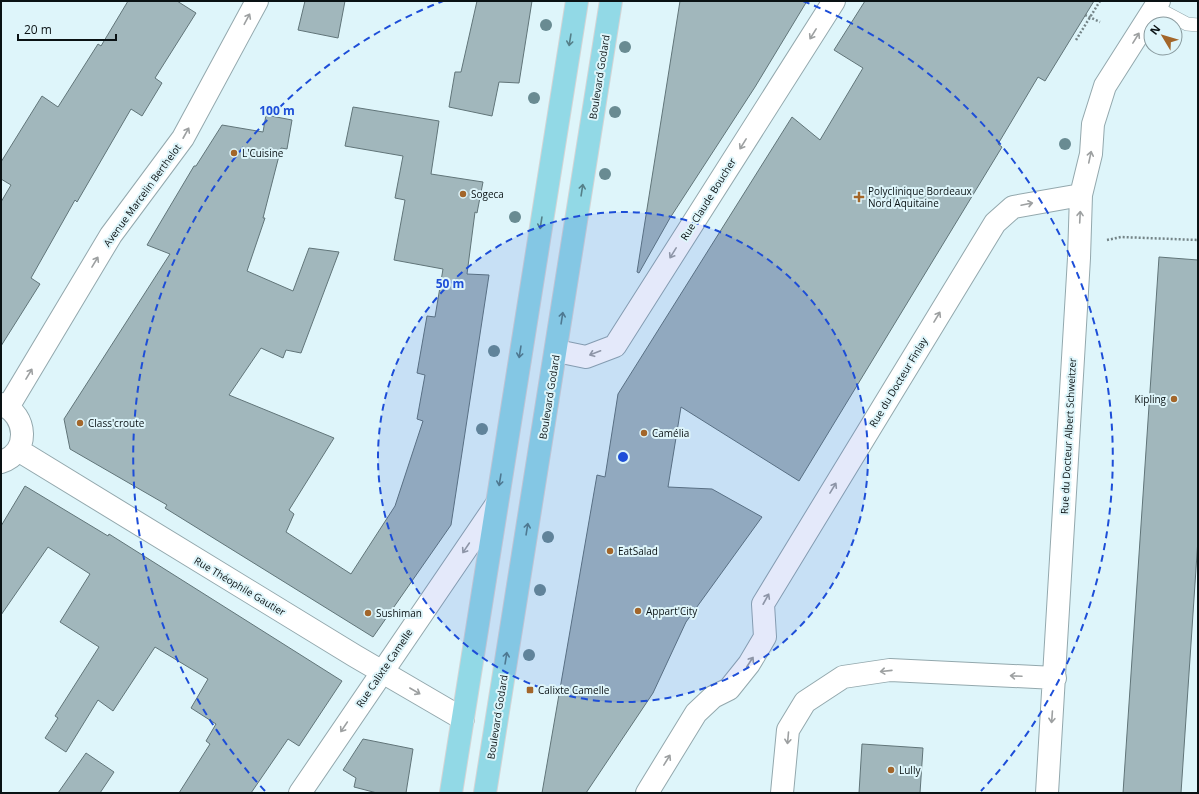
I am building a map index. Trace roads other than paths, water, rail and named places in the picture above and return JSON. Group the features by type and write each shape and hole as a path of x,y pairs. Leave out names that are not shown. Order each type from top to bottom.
{"main road":[{"path":"451,793 576,1"},
{"name":"Boulevard Godard","path":"485,793 611,1"}],"street":[{"name":"Avenue Marcelin Berthelot","path":"5,406 110,236 183,138 257,1"},
{"name":"Rue Claude Boucher","path":"556,351 586,357 614,346 834,1"},
{"path":"1081,195 1092,154 1093,124 1105,86 1157,4"},
{"name":"Rue du Docteur Albert Schweitzer","path":"1047,793 1081,195"},
{"name":"Rue du Docteur Finlay","path":"647,793 696,713 713,697 730,689 765,637 762,604 994,223 1013,207 1081,195"},
{"path":"5,406 16,414 21,422 23,432 22,441 9,456"},
{"name":"Rue Théophile Gautier","path":"9,456 463,719"},
{"name":"Rue Calixte Camelle","path":"300,793 496,505"},
{"path":"782,793 788,730 805,702 843,677 890,670 1054,678"}],"lane":[{"path":"1157,4 1187,24 1198,25"}],"place":[{"name":"L'Cuisine","path":"234,153"},
{"name":"Sogeca","path":"463,194"},
{"name":"Polyclinique Bordeaux Nord Aquitaine","path":"859,197"},
{"name":"Kipling","path":"1174,399"},
{"name":"Class'croute","path":"80,423"},
{"name":"Camélia","path":"644,433"},
{"name":"EatSalad","path":"610,551"},
{"name":"Appart'City","path":"638,611"},
{"name":"Sushiman","path":"368,613"},
{"name":"Calixte Camelle","path":"530,690"},
{"name":"Lully","path":"891,770"}]}
